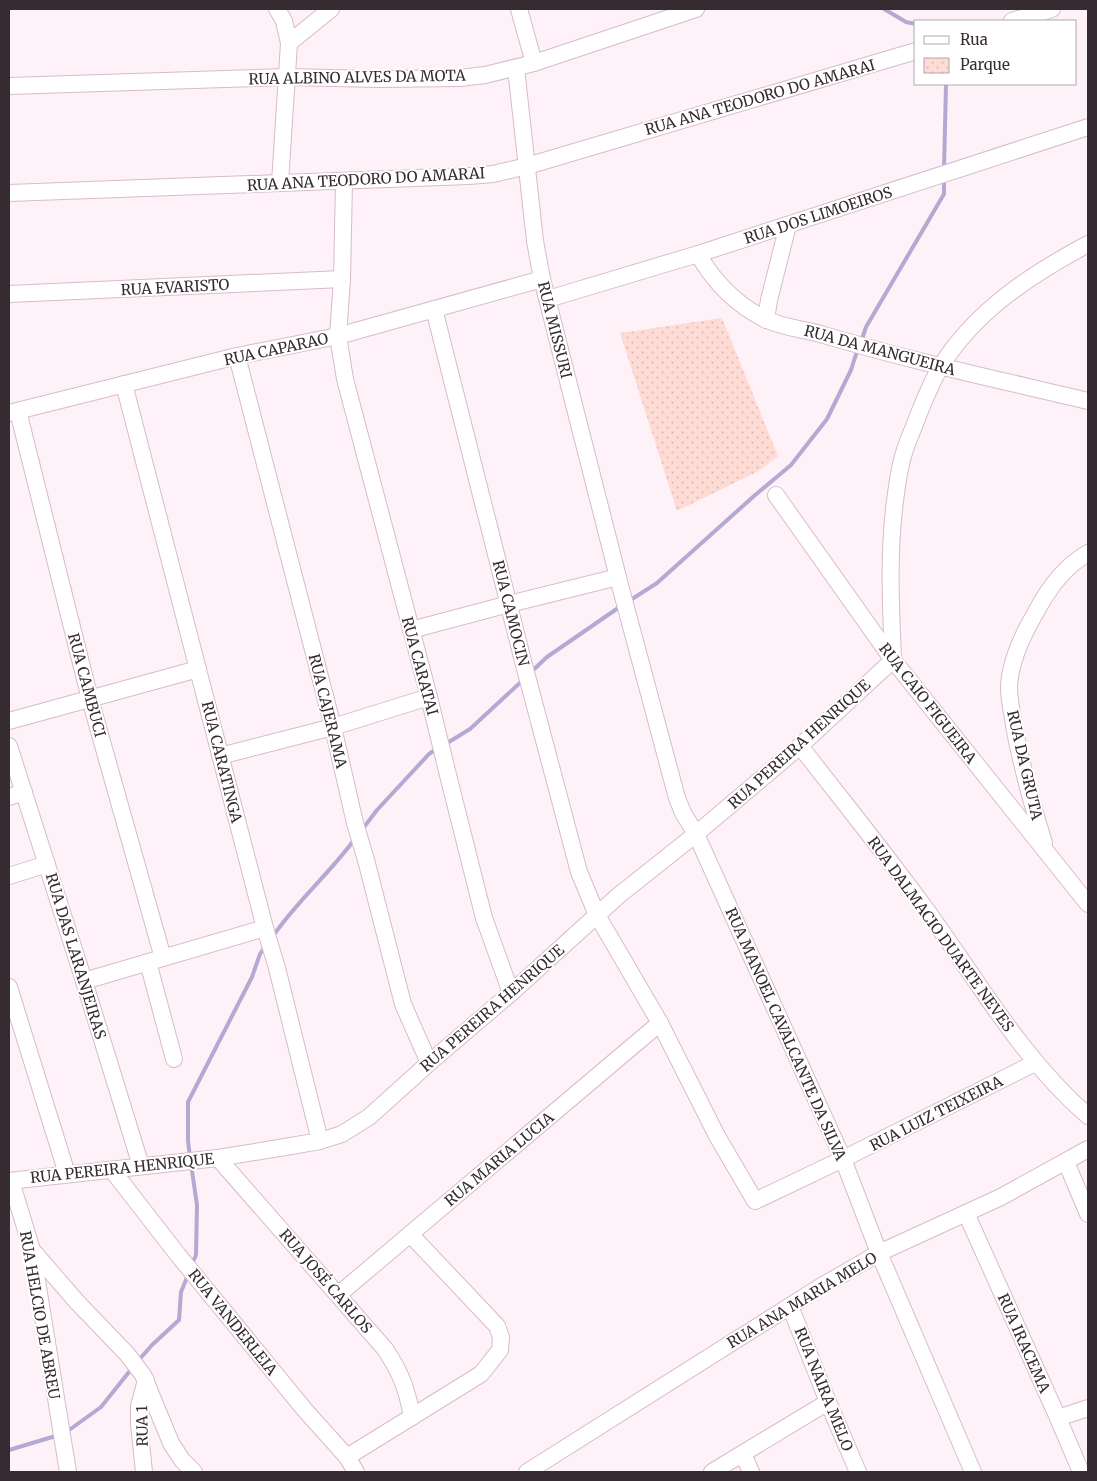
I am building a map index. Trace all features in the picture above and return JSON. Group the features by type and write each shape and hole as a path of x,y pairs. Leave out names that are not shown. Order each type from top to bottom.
{"street":[{"path":"277,9 284,21 289,43 280,183"},
{"path":"289,43 331,9"},
{"path":"519,9 534,63"},
{"path":"1015,20 1052,9"},
{"name":"RUA ALBINO ALVES DA MOTA","path":"9,86 286,77 460,78 485,75 534,63 686,10"},
{"name":"RUA ANA TEODORO DO AMARAI","path":"9,193 344,182 493,174 527,166 914,52"},
{"name":"RUA MISSURI","path":"516,68 535,242 542,279 619,583"},
{"name":"RUA DOS LIMOEIROS","path":"548,299 698,254 1088,127"},
{"name":"RUA CARATAI","path":"344,182 342,279 338,336 345,379 437,729 484,918 511,993"},
{"path":"766,320 769,300 788,225"},
{"path":"893,660 891,594 895,501 904,454 922,407 941,366 961,340 990,309 1021,283 1088,244"},
{"name":"RUA DA MANGUEIRA","path":"698,254 707,270 736,300 766,320 779,325 819,333 880,351 1088,401"},
{"name":"RUA EVARISTO","path":"9,294 342,279"},
{"name":"RUA CAPARAO","path":"14,412 237,356 338,336 542,279"},
{"name":"RUA CAMOCIN","path":"434,309 523,661 579,872 597,915 660,1023 717,1136 755,1201"},
{"name":"RUA CAJERAMA","path":"237,356 333,727 355,823 403,1004 429,1062"},
{"name":"RUA CARATINGA","path":"124,384 265,930 277,968 320,1141"},
{"name":"RUA CAMBUCI","path":"14,412 90,699 156,960 174,1059"},
{"name":"RUA CAIO FIGUEIRA","path":"776,495 893,660 1088,904"},
{"name":"RUA DA GRUTA","path":"1047,853 1024,776 1009,686 1013,661 1044,596 1076,560 1088,553"},
{"path":"411,630 509,604 619,583"},
{"name":"RUA MANOEL CAVALCANTE DA SILVA","path":"619,583 677,798 683,813 696,834 843,1159 879,1253 974,1472"},
{"name":"RUA PEREIRA HENRIQUE","path":"10,1181 216,1158 320,1141 342,1134 369,1117 429,1062 511,993 618,896 696,834 800,746 893,660"},
{"path":"9,721 198,670"},
{"path":"220,756 333,727 429,698"},
{"name":"RUA DAS LARANJEIRAS","path":"9,746 16,795 47,864 141,1166"},
{"name":"RUA DALMACIO DUARTE NEVES","path":"800,746 925,908 1001,1018 1035,1062 1076,1106 1088,1116"},
{"path":"9,876 47,864"},
{"path":"84,981 265,930"},
{"path":"9,987 67,1174"},
{"name":"RUA MARIA LUCIA","path":"338,1296 660,1023"},
{"name":"RUA LUIZ TEIXEIRA","path":"755,1201 843,1159 1035,1062"},
{"name":"RUA ANA MARIA MELO","path":"527,1472 790,1306 879,1253 1001,1197 1088,1149"},
{"name":"RUA JOSÉ CARLOS","path":"216,1158 386,1349 401,1375 412,1417"},
{"path":"1066,1162 1088,1214"},
{"name":"RUA VANDERLEIA","path":"112,1170 178,1255 356,1472"},
{"name":"RUA HELCIO DE ABREU","path":"10,1181 32,1250 68,1472"},
{"name":"RUA IRACEMA","path":"966,1213 1081,1472"},
{"path":"346,1458 481,1374 500,1350 501,1337 497,1326 410,1234"},
{"path":"32,1250 77,1302 127,1354 145,1378 171,1443 182,1460 194,1472"},
{"name":"RUA NAIRA MELO","path":"790,1306 858,1472"},
{"name":"RUA 1","path":"144,1472 139,1406 145,1378"},
{"path":"712,1472 828,1402"},
{"path":"1058,1418 1088,1408"},
{"path":"743,1454 750,1472"}],"green space":[{"path":"722,318 778,456 759,471 677,511 620,333"}],"waterway":[{"path":"884,9 906,22 914,24"},
{"path":"944,169 946,85"},
{"path":"861,342 866,327 944,194 944,178"},
{"path":"629,601 657,583 791,465 827,419 851,370 858,348"},
{"path":"530,673 547,657 621,606"},
{"path":"444,745 470,729 523,680"},
{"path":"361,831 377,810 429,754 438,748"},
{"path":"273,936 292,911 354,840"},
{"path":"190,1157 188,1102 252,977 260,954 266,945"},
{"path":"191,1164 197,1205 196,1255 192,1264"},
{"path":"137,1362 179,1320 181,1292 188,1275"},
{"path":"65,1433 101,1407 133,1367"},
{"path":"9,1450 59,1435"}]}
